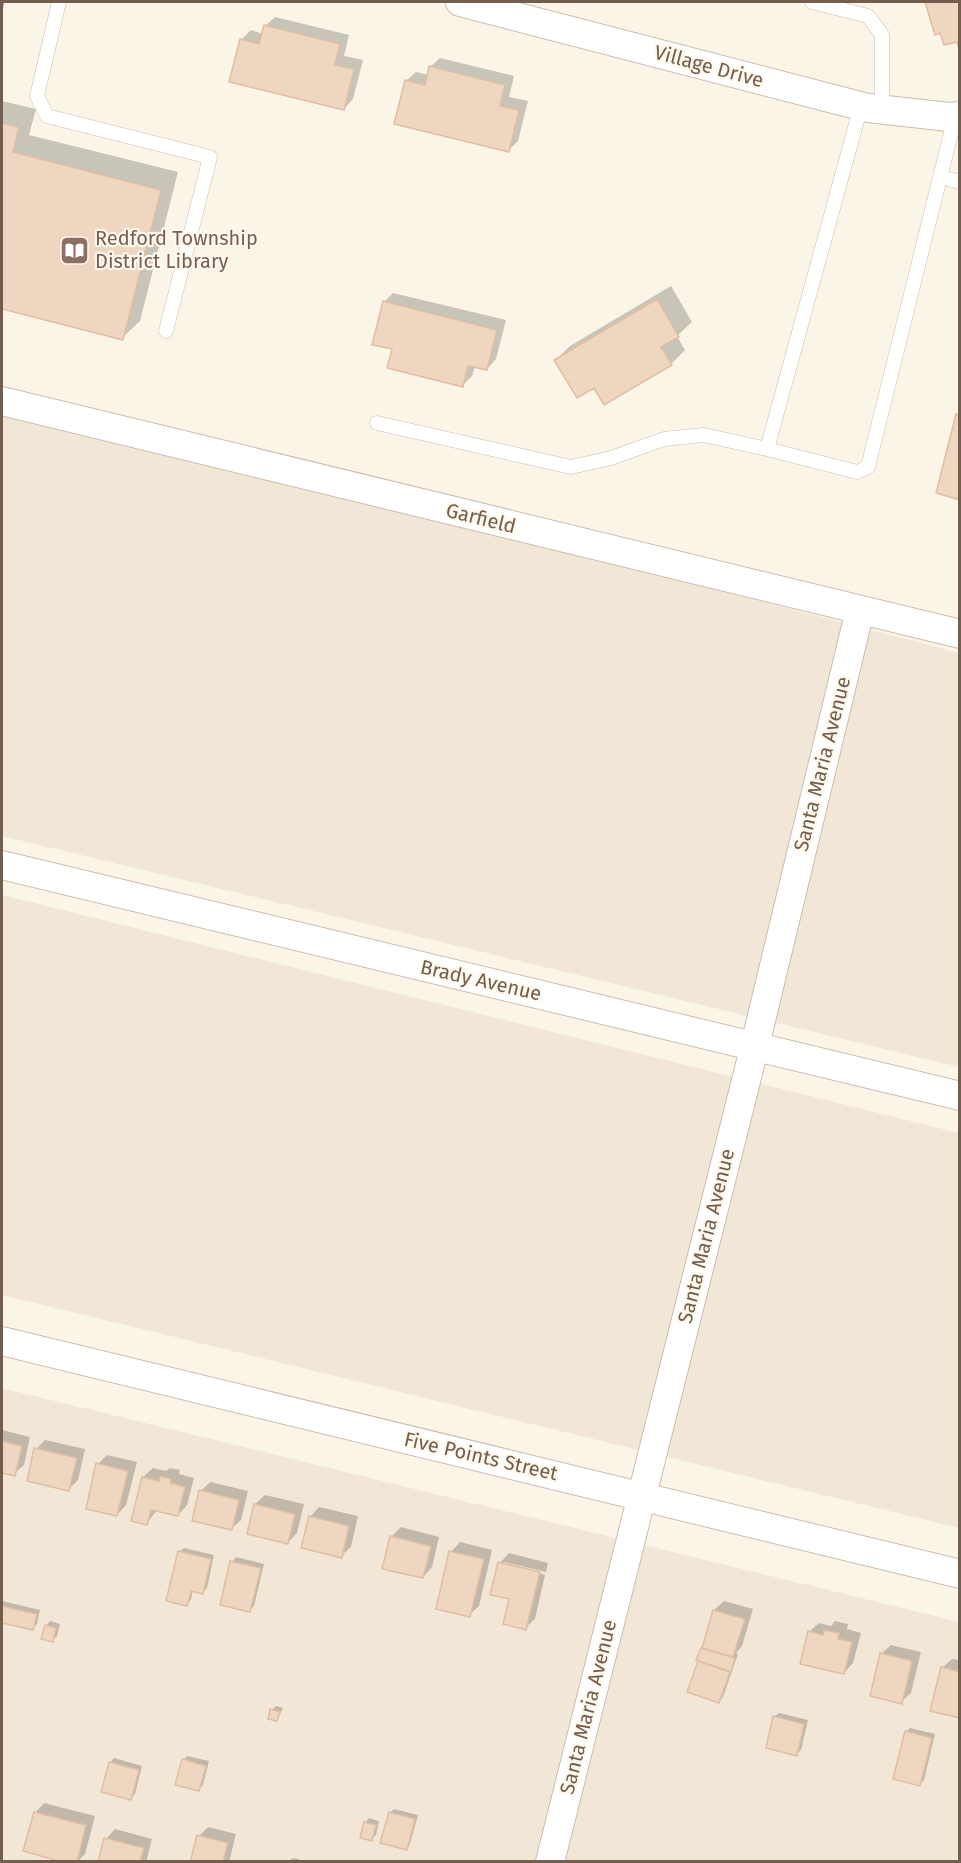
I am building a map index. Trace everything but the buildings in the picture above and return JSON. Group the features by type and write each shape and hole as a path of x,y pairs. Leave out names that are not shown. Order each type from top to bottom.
{"street":[{"name":"Village Drive","path":"460,2 532,15 872,108 957,116"},
{"name":"Garfield","path":"2,401 960,634"},
{"name":"Santa Maria Avenue","path":"550,1862 860,610"},
{"name":"Brady Avenue","path":"2,865 960,1096"},
{"name":"Five Points Street","path":"2,1341 960,1574"}],"lane":[{"path":"59,2 37,96 47,116 210,158 166,331"},
{"path":"767,449 872,108 882,35 868,16 812,2"},
{"path":"377,423 571,466 611,458 664,439 704,435 857,472 868,467 957,116"},
{"path":"940,177 960,182"}],"shaded area":[{"path":"2,403 959,653 959,1067 2,836"},
{"path":"2,895 959,1133 959,1528 2,1295"},
{"path":"2,1388 959,1622 959,1861 2,1862"}],"place":[{"name":"Redford Township District Library","path":"74,250"}]}
